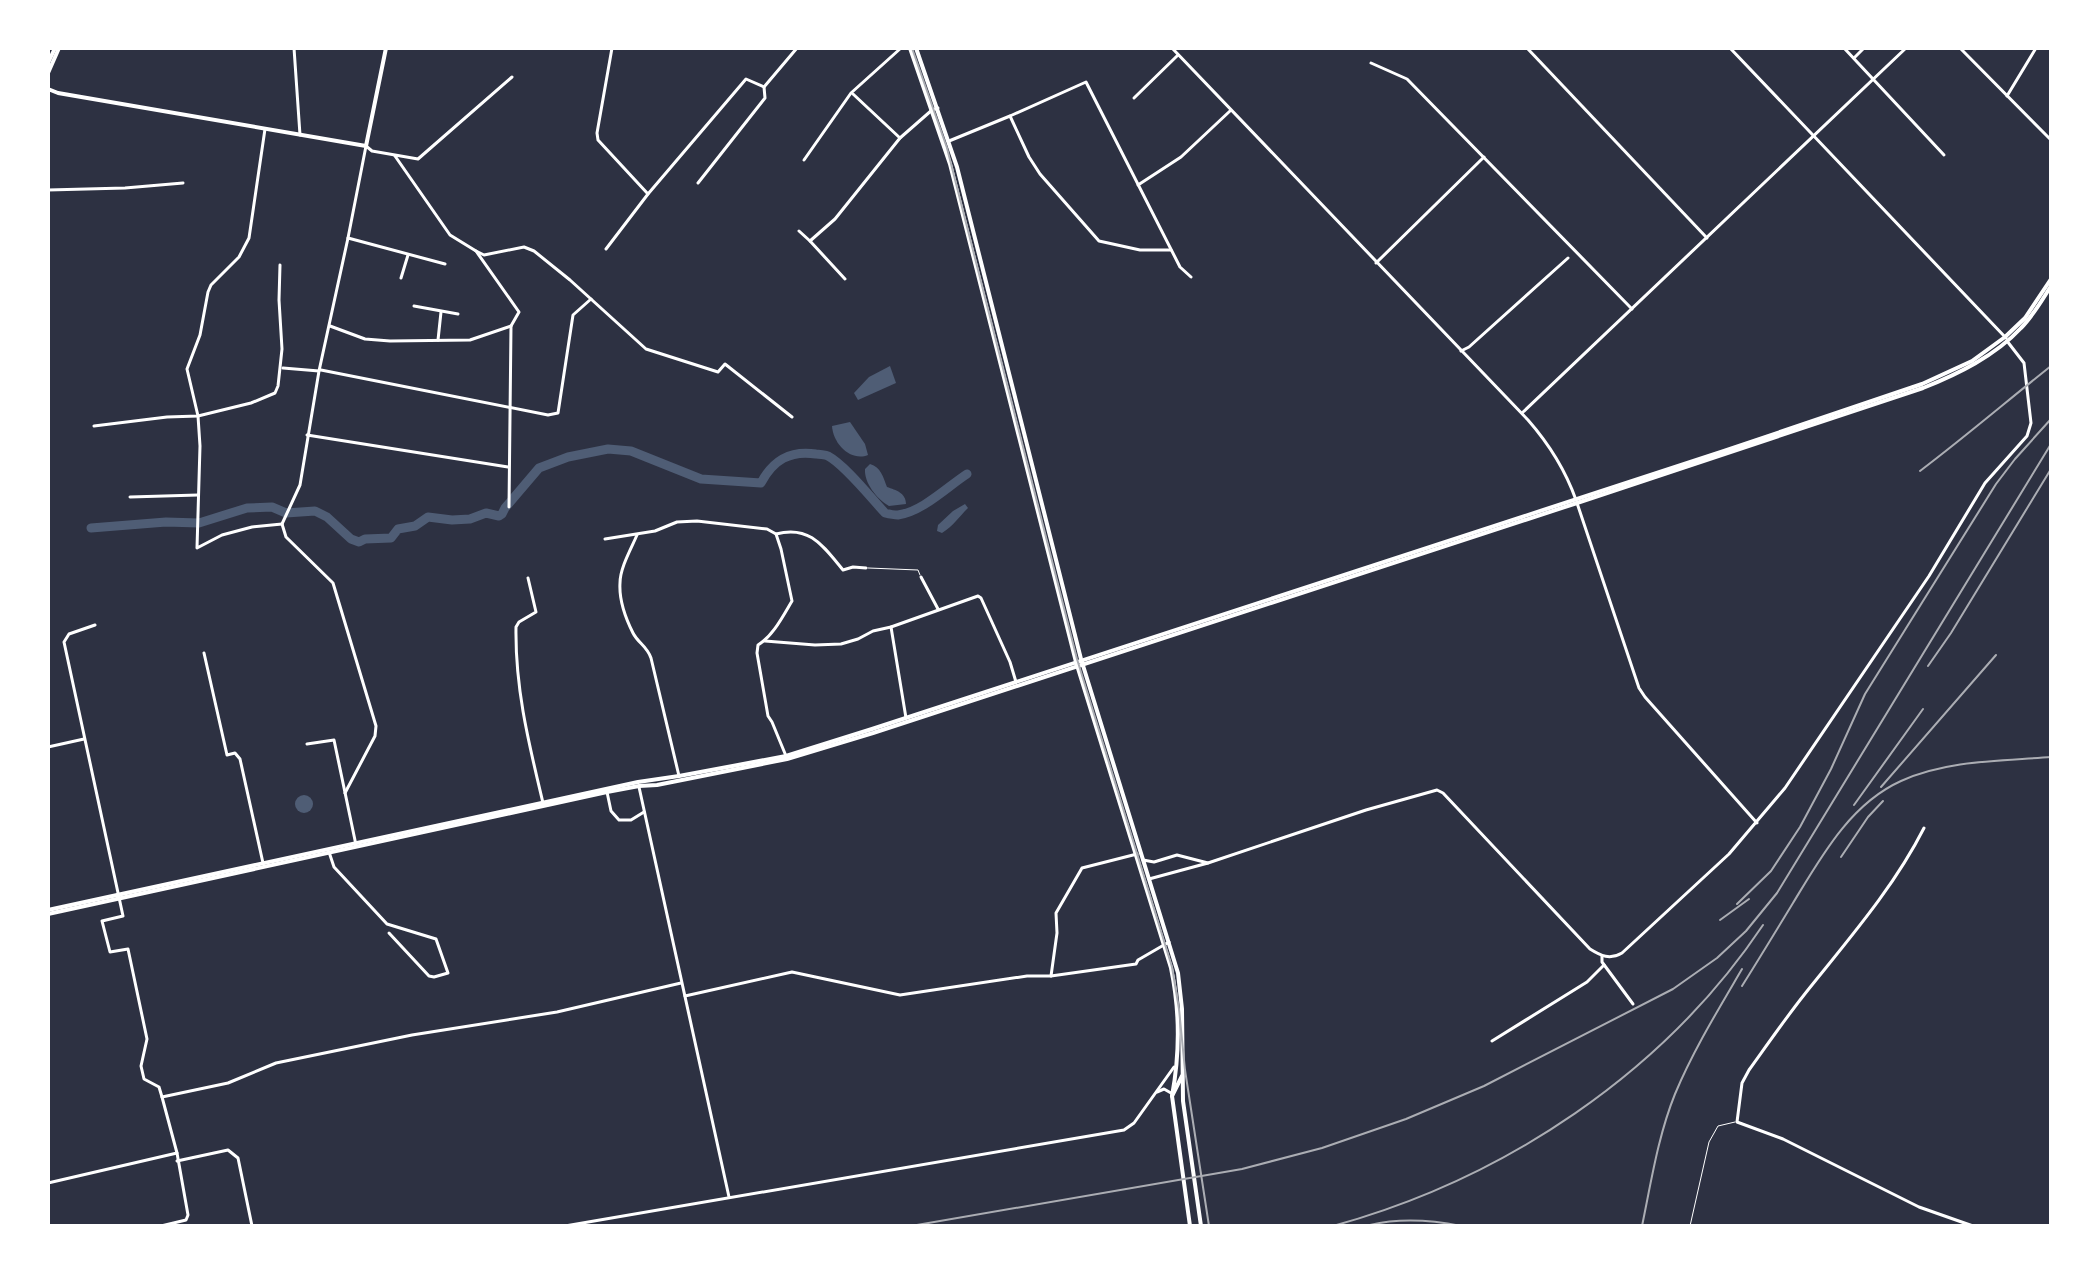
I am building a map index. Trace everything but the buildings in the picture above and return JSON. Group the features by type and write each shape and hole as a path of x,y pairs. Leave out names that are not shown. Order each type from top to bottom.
{"main road":[{"path":"48,63 57,48"},
{"path":"48,73 57,48"},
{"path":"48,89 366,146 386,48"},
{"path":"910,48 949,141 1079,663"},
{"path":"916,48 950,164 1079,663 1179,979 1183,1101 1201,1226"},
{"path":"2006,339 2025,318 2051,279"},
{"path":"48,912 638,784 787,758 1923,388 1973,364 2024,325 2051,286"},
{"path":"907,720 1079,663"},
{"path":"543,804 638,784"},
{"path":"118,896 356,844"},
{"path":"1139,854 1167,943 1178,1010 1178,1062"},
{"path":"1181,1047 1172,1096 1190,1226"},
{"path":"1172,1096 1182,1075"},
{"path":"1172,1096 1183,1101"}],"street":[{"path":"294,48 300,135"},
{"path":"612,48 598,140 648,194"},
{"path":"698,183 765,98 764,87 797,48"},
{"path":"804,160 851,93 901,48"},
{"path":"1172,48 1522,413 1554,453 1570,484 1639,688 1757,823"},
{"path":"1527,48 1707,238"},
{"path":"1149,879 1208,863 1431,790 1440,790 1590,949 1602,956 1613,957 1622,953 1729,854 1785,788 1929,576 1985,483 2027,436 2031,423 2024,363 2006,339 1730,48"},
{"path":"1735,53 1739,48"},
{"path":"1844,48 1944,155"},
{"path":"1854,58 1864,48"},
{"path":"1522,413 1906,48"},
{"path":"1960,48 2051,140"},
{"path":"2007,96 2036,48"},
{"path":"1134,98 1178,55"},
{"path":"1371,63 1407,79 1632,309"},
{"path":"345,793 375,736 376,726 333,583 286,537 282,524 300,485 319,370 366,146 372,151 418,159 512,77"},
{"path":"606,249 648,194 746,79 764,87"},
{"path":"949,141 1086,82 1180,267 1191,277"},
{"path":"851,93 900,138"},
{"path":"810,241 835,219 900,138 935,109"},
{"path":"1138,185 1181,157 1230,111"},
{"path":"1010,116 1040,174 1099,241 1140,250 1171,250"},
{"path":"265,129 249,238 239,257 211,285 200,335 187,369 198,416 200,450 197,548 222,535 252,527 282,524"},
{"path":"395,156 450,235 484,255 524,247 534,251 646,349 718,372 725,364 792,417"},
{"path":"1376,263 1484,157"},
{"path":"48,190 183,183"},
{"path":"799,231 845,279"},
{"path":"348,238 445,264"},
{"path":"476,251 519,312 511,326 509,507"},
{"path":"401,278 408,255"},
{"path":"1461,351 1568,258"},
{"path":"94,426 198,416 272,395 277,390 281,367 280,265"},
{"path":"281,367 319,370 548,415 558,413 573,315 591,299"},
{"path":"414,306 458,314"},
{"path":"438,340 441,311"},
{"path":"330,326 365,339 438,340 470,340 511,326"},
{"path":"307,435 509,468"},
{"path":"130,497 198,495"},
{"path":"605,539 655,531 672,523 697,521 768,529 776,534 792,601 758,645 757,653 768,716 787,758"},
{"path":"776,534 789,531 806,534 822,545 843,570 866,568"},
{"path":"637,535 619,581 631,630 651,658 680,778"},
{"path":"921,577 938,610"},
{"path":"528,578 536,612 516,627 516,670 543,804"},
{"path":"764,641 836,645 978,596 1010,662 1016,682"},
{"path":"95,625 69,634 64,640 123,916 102,921 110,952 128,949 147,1039 141,1066 144,1079 159,1087 177,1153 188,1218 161,1226"},
{"path":"891,627 907,720"},
{"path":"204,653 227,755 235,753 240,759 263,863"},
{"path":"48,747 84,739"},
{"path":"307,744 334,740 356,844"},
{"path":"638,784 729,1197"},
{"path":"607,792 611,811 619,820 633,820 644,812"},
{"path":"1924,828 1911,853 1857,931 1802,997 1749,1070 1742,1083 1737,1122 1783,1139 1919,1207 1973,1226"},
{"path":"329,852 334,867 387,924 436,939 448,973 429,976 389,933"},
{"path":"1051,976 1057,933 1056,913 1082,868 1139,854"},
{"path":"1143,860 1154,862 1177,855 1208,863"},
{"path":"685,996 792,972 900,995 1136,964 1167,943"},
{"path":"1602,956 1604,965 1633,1004"},
{"path":"1492,1041 1587,982 1604,965"},
{"path":"162,1097 228,1083 276,1063 412,1035 557,1012 682,983"},
{"path":"565,1226 1124,1130 1134,1123 1178,1062"},
{"path":"1154,1094 1164,1089 1172,1096"},
{"path":"177,1161 228,1150 238,1158 252,1226"},
{"path":"48,1183 177,1153"}],"lane":[{"path":"866,568 918,570 921,577"},
{"path":"1690,1226 1709,1142 1718,1126 1737,1122"}],"water":[{"path":"890,366 896,383 858,400 854,393 869,377"},
{"path":"850,422 865,444 868,455 849,454 839,445 832,426"},
{"path":"870,464 879,470 887,487 902,495 906,504 889,506 876,495 865,474"},
{"path":"965,504 968,508 953,524 942,533 937,531 938,525"},
{"path":"300,795 308,795 313,804 311,811 300,813 295,808 295,800"}],"waterway":[{"path":"91,528 166,522 199,523 247,508 272,507 286,513 315,511 359,542 391,538 398,529 415,526 428,517 452,520 470,519 486,513 499,516 539,468 568,457 608,449 631,451 701,479 761,483 771,468 783,458 807,453 826,455 850,474 885,513 896,515 925,504 967,474"}],"tram line":[{"path":"912,48 947,148 1077,659 1172,967 1209,1226"}],"railway":[{"path":"1920,471 2051,366"},
{"path":"1737,904 1771,871 1800,827 1865,694 1996,484 2051,419"},
{"path":"911,1226 1242,1169 1322,1148 1406,1119 1484,1086 1673,989 1717,958 1746,931 1777,893 2051,444"},
{"path":"1928,666 2051,469"},
{"path":"1881,787 1996,655"},
{"path":"1854,805 1923,709"},
{"path":"1742,986 1838,833 1883,791 1901,781 1937,769 2051,757"},
{"path":"1841,857 1883,801"},
{"path":"1720,920 1749,899"},
{"path":"1333,1226 1397,1206 1458,1180 1518,1149 1575,1113 1629,1073 1678,1028 1723,978 1763,925"},
{"path":"1642,1226 1659,1143 1675,1094 1698,1046 1742,969"},
{"path":"1370,1225 1416,1221 1461,1226"}]}
